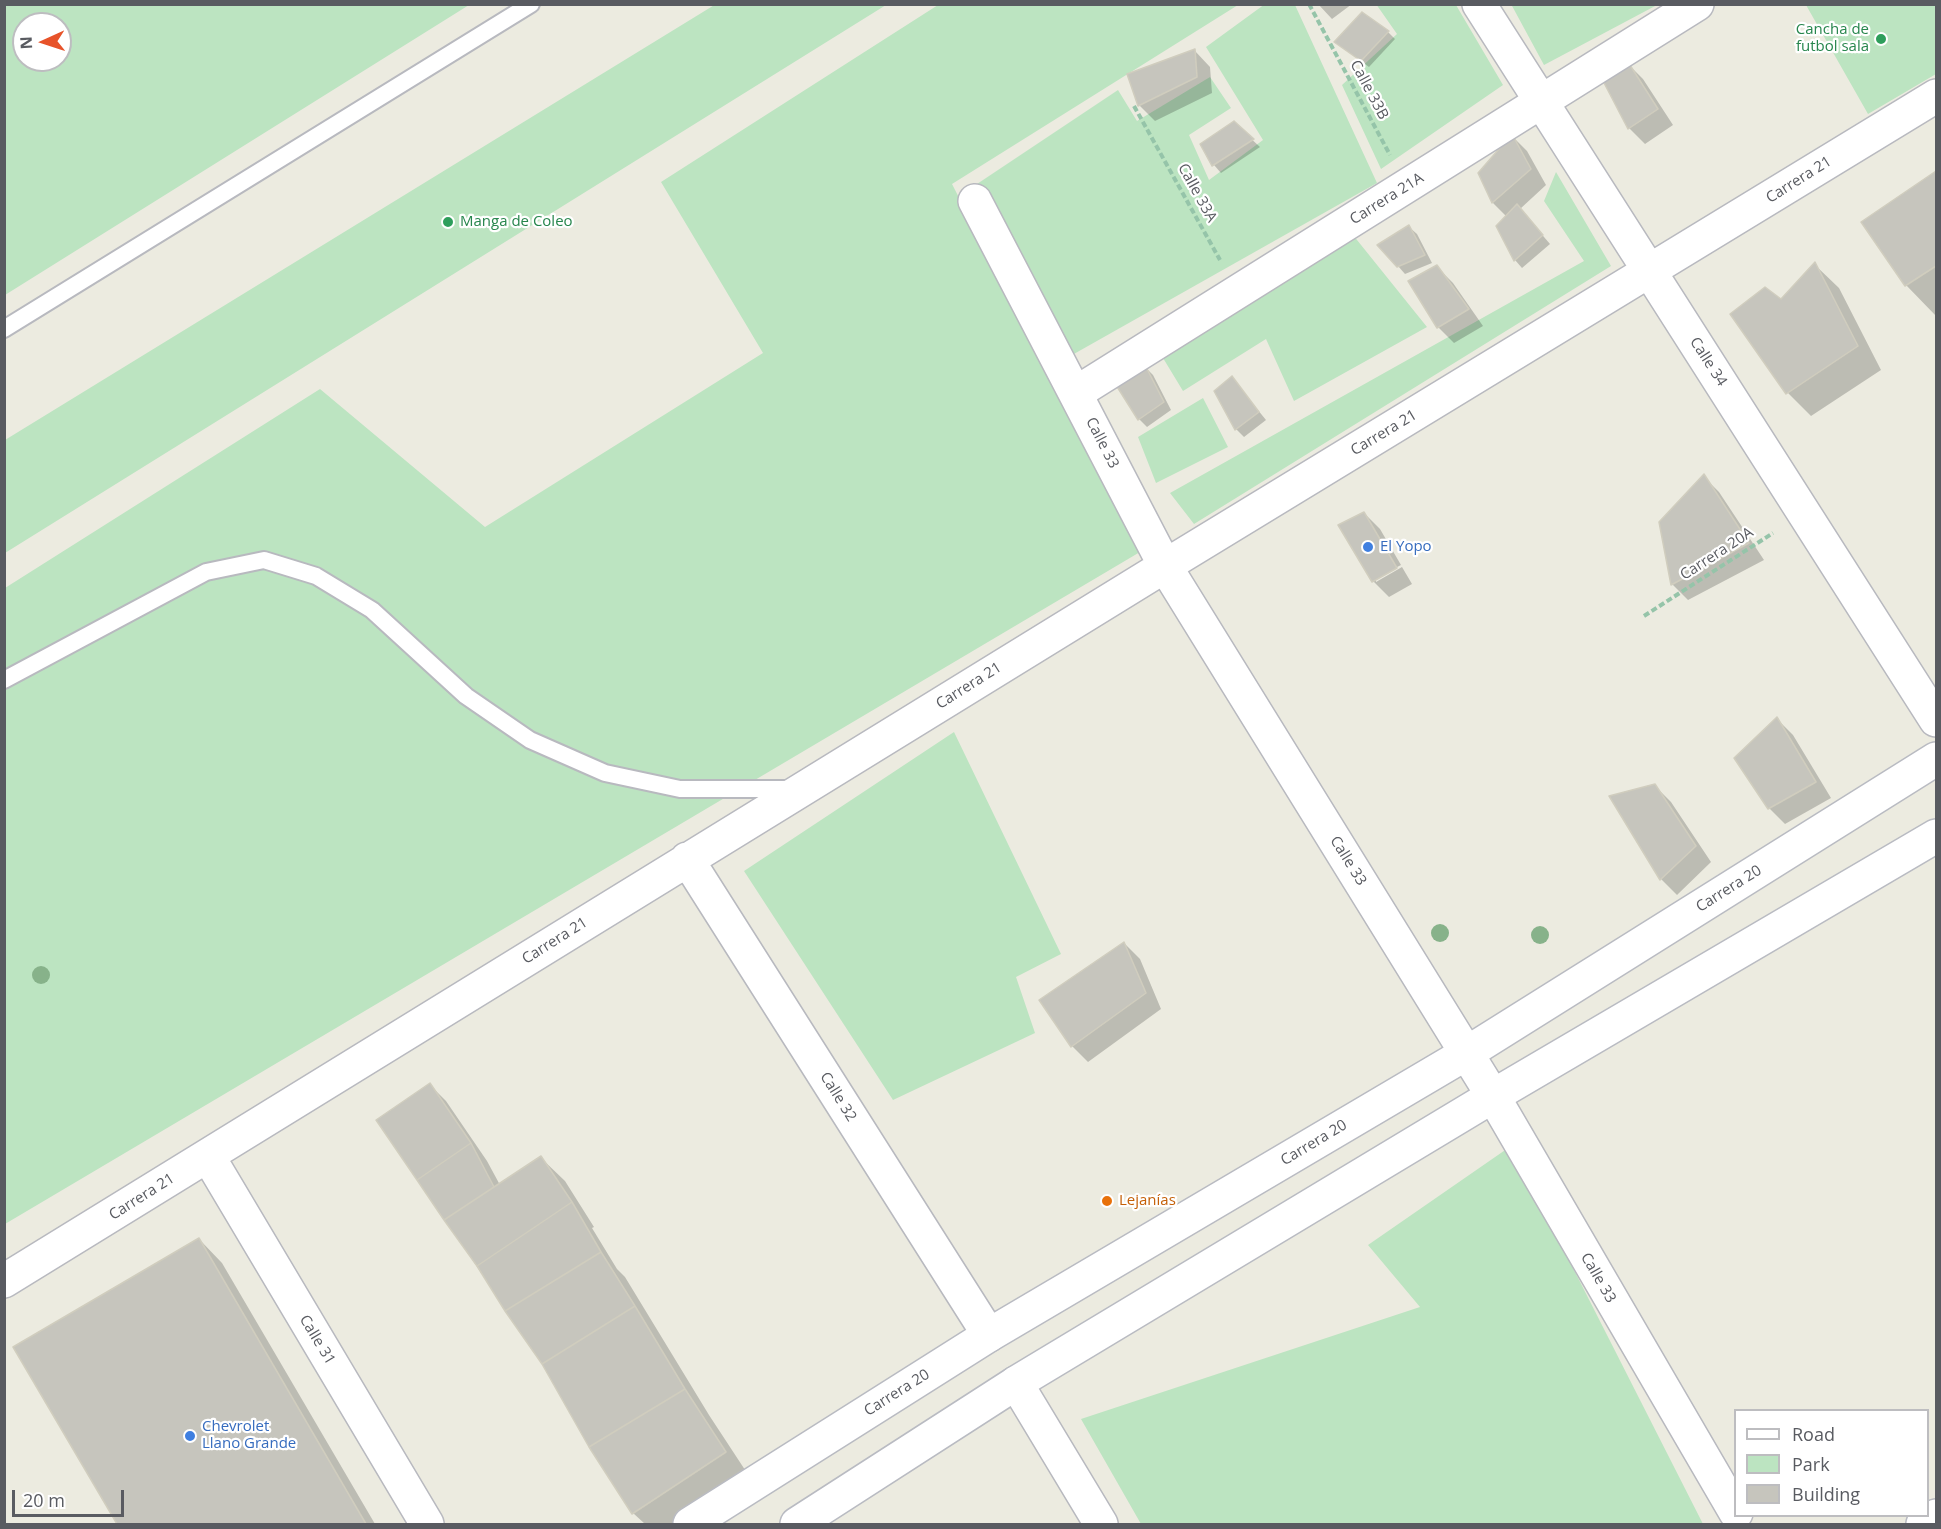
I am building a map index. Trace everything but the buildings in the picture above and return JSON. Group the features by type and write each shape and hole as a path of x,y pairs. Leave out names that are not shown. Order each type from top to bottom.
{"street":[{"name":"Calle 34","path":"1479,4 1936,720"},
{"name":"Carrera 21A","path":"1076,393 1697,4"},
{"name":"Carrera 21","path":"4,1281 687,859 1936,96"},
{"name":"Calle 33","path":"975,201 1165,566 1467,1053 1734,1511"},
{"name":"Carrera 20","path":"690,1524 989,1335 1467,1053 1936,759"},
{"path":"797,1524 1016,1383 1492,1096 1936,836"},
{"name":"Calle 32","path":"687,859 989,1335"},
{"name":"Calle 31","path":"208,1156 427,1524"},
{"path":"1016,1383 1101,1524"},
{"path":"1923,1524 1936,1516"}],"lane":[{"path":"4,329 531,4"},
{"path":"4,680 206,572 264,560 316,576 372,610 466,696 530,740 605,772 680,789 803,789"}],"path":[{"name":"Calle 33B","path":"1309,4 1407,187"},
{"name":"Calle 33A","path":"1134,106 1238,292"},
{"name":"Carrera 20A","path":"1644,616 1804,513"}],"green space":[{"path":"5,4 469,5 5,295"},
{"name":"Manga de Coleo","path":"716,4 886,5 5,553 5,440"},
{"path":"1265,4 1295,5 1377,183 1065,359 971,188 1118,90 1137,121 1210,77 1231,108 1189,135 1209,180 1263,140 1206,47"},
{"path":"1376,4 1456,5 1503,85 1381,169 1342,85 1397,34"},
{"path":"1511,4 1657,4 1657,5 1544,65"},
{"path":"938,5 1238,5 952,184 1140,552 5,1224 5,588 320,389 485,527 763,353 661,182"},
{"name":"Cancha de futbol sala","path":"1806,5 1936,5 1936,74 1868,114"},
{"path":"1556,172 1611,266 1194,524 1170,493 1584,261 1544,201"},
{"path":"1353,235 1427,327 1294,401 1266,339 1183,391 1163,358"},
{"path":"1203,398 1228,447 1156,483 1138,437"},
{"path":"954,732 1061,954 1016,977 1035,1033 893,1100 744,871"},
{"path":"1511,1146 1703,1524 1141,1524 1081,1419 1420,1307 1368,1245"}],"place":[{"name":"Cancha de futbol sala","path":"1881,39"},
{"name":"Manga de Coleo","path":"448,222"},
{"name":"El Yopo","path":"1368,547"},
{"name":"Lejanías","path":"1107,1201"},
{"name":"Chevrolet Llano Grande","path":"190,1436"}]}
